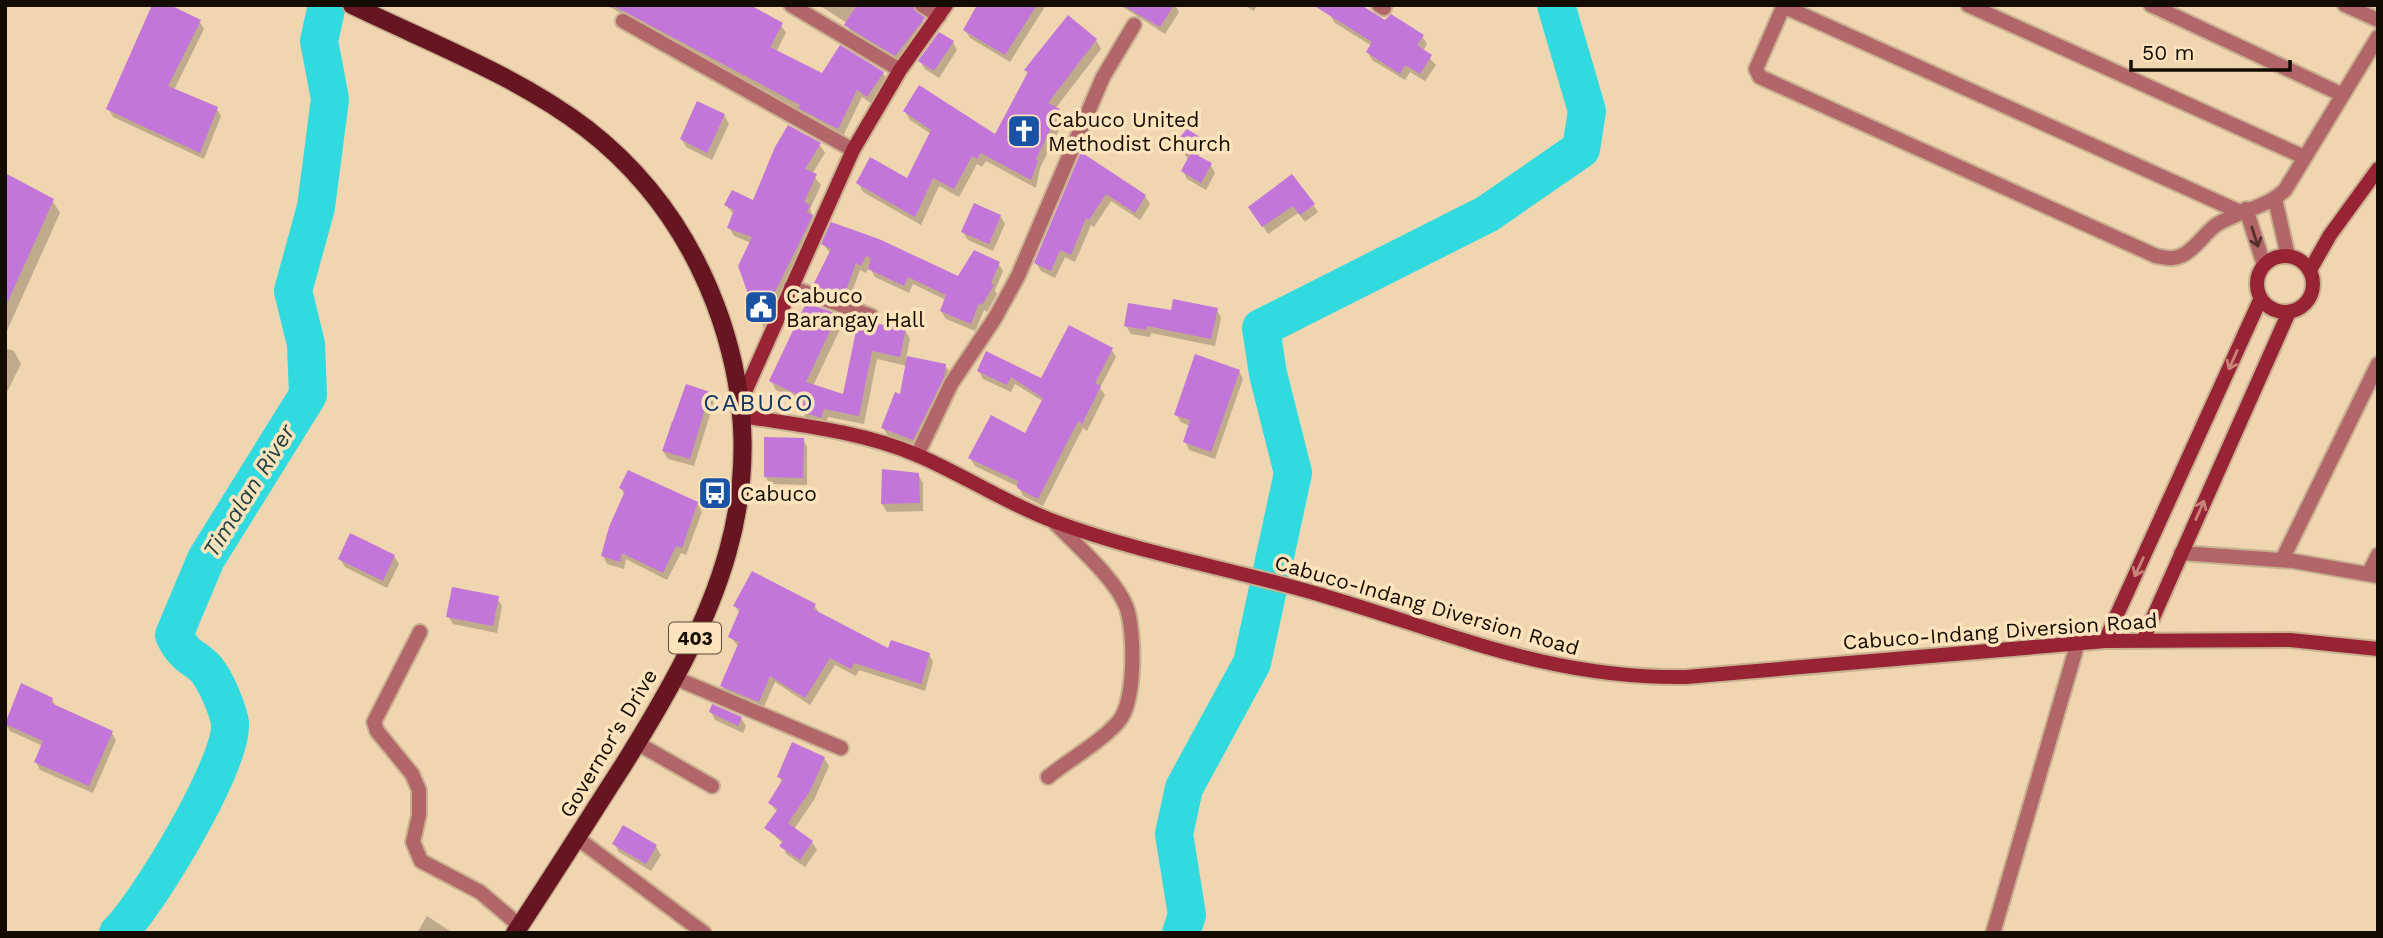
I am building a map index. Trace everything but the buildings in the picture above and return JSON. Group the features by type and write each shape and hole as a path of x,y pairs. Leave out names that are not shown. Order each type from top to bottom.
{"main road":[{"name":"Governor's Drive","path":"352,5 532,94 585,127 627,163 661,202 705,279 731,355 741,410 741,489 731,546 715,593 675,678 637,743 517,929"},
{"path":"741,410 791,287 853,150 900,70 943,11"},
{"path":"2310,271 2292,257 2279,256 2264,265 2257,281 2261,298 2273,309 2289,312 2297,309 2310,297 2313,288 2310,271 2330,235 2378,169"},
{"path":"2292,257 2330,235"},
{"path":"2105,641 2261,298"},
{"path":"2143,640 2289,312"},
{"name":"Cabuco-Indang Diversion Road","path":"741,410 856,436 917,455 1053,521 1131,547 1330,597 1501,653 1579,671 1631,677 1718,675 2105,641 2290,639 2378,649"}],"street":[{"path":"791,5 900,70"},
{"path":"922,5 943,11"},
{"path":"1968,5 2304,157"},
{"path":"2151,5 2343,95"},
{"path":"2345,5 2378,20"},
{"path":"2264,265 2243,211 1784,6 1756,69 1760,77 2156,256 2172,259 2186,254 2215,226 2243,211 2275,199 2285,190 2378,37"},
{"path":"623,21 853,150"},
{"path":"917,455 951,384 995,318 1018,276 1103,77 1134,25"},
{"path":"2275,199 2292,257"},
{"path":"791,287 871,316"},
{"path":"2282,560 2378,364"},
{"path":"1048,777 1121,719 1129,701 1133,675 1126,607 1112,585 1053,521"},
{"path":"2181,553 2282,560 2373,575 2378,555"},
{"path":"420,632 374,722 377,731 412,774 419,790 419,815 413,842 421,861 480,892 517,929"},
{"path":"1993,933 2078,642"},
{"path":"675,678 841,748"},
{"path":"637,743 712,786"},
{"path":"577,838 704,933"}],"waterway":[{"name":"Timalan River","path":"118,933 149,894 186,832 218,769 227,742 230,723 225,704 205,668 183,650 174,635 206,559 308,395 306,344 293,291 316,207 330,99 319,41 327,5"},
{"path":"1181,933 1187,915 1174,834 1184,788 1252,663 1293,473 1268,374 1261,328 1487,214 1581,149 1587,111 1556,5"}],"place":[{"name":"Cabuco United Methodist Church","path":"1024,131"},
{"name":"Cabuco Barangay Hall","path":"761,307"},
{"name":"Cabuco","path":"715,493"}],"district":[{"name":"CABUCO","path":"759,403"}]}
